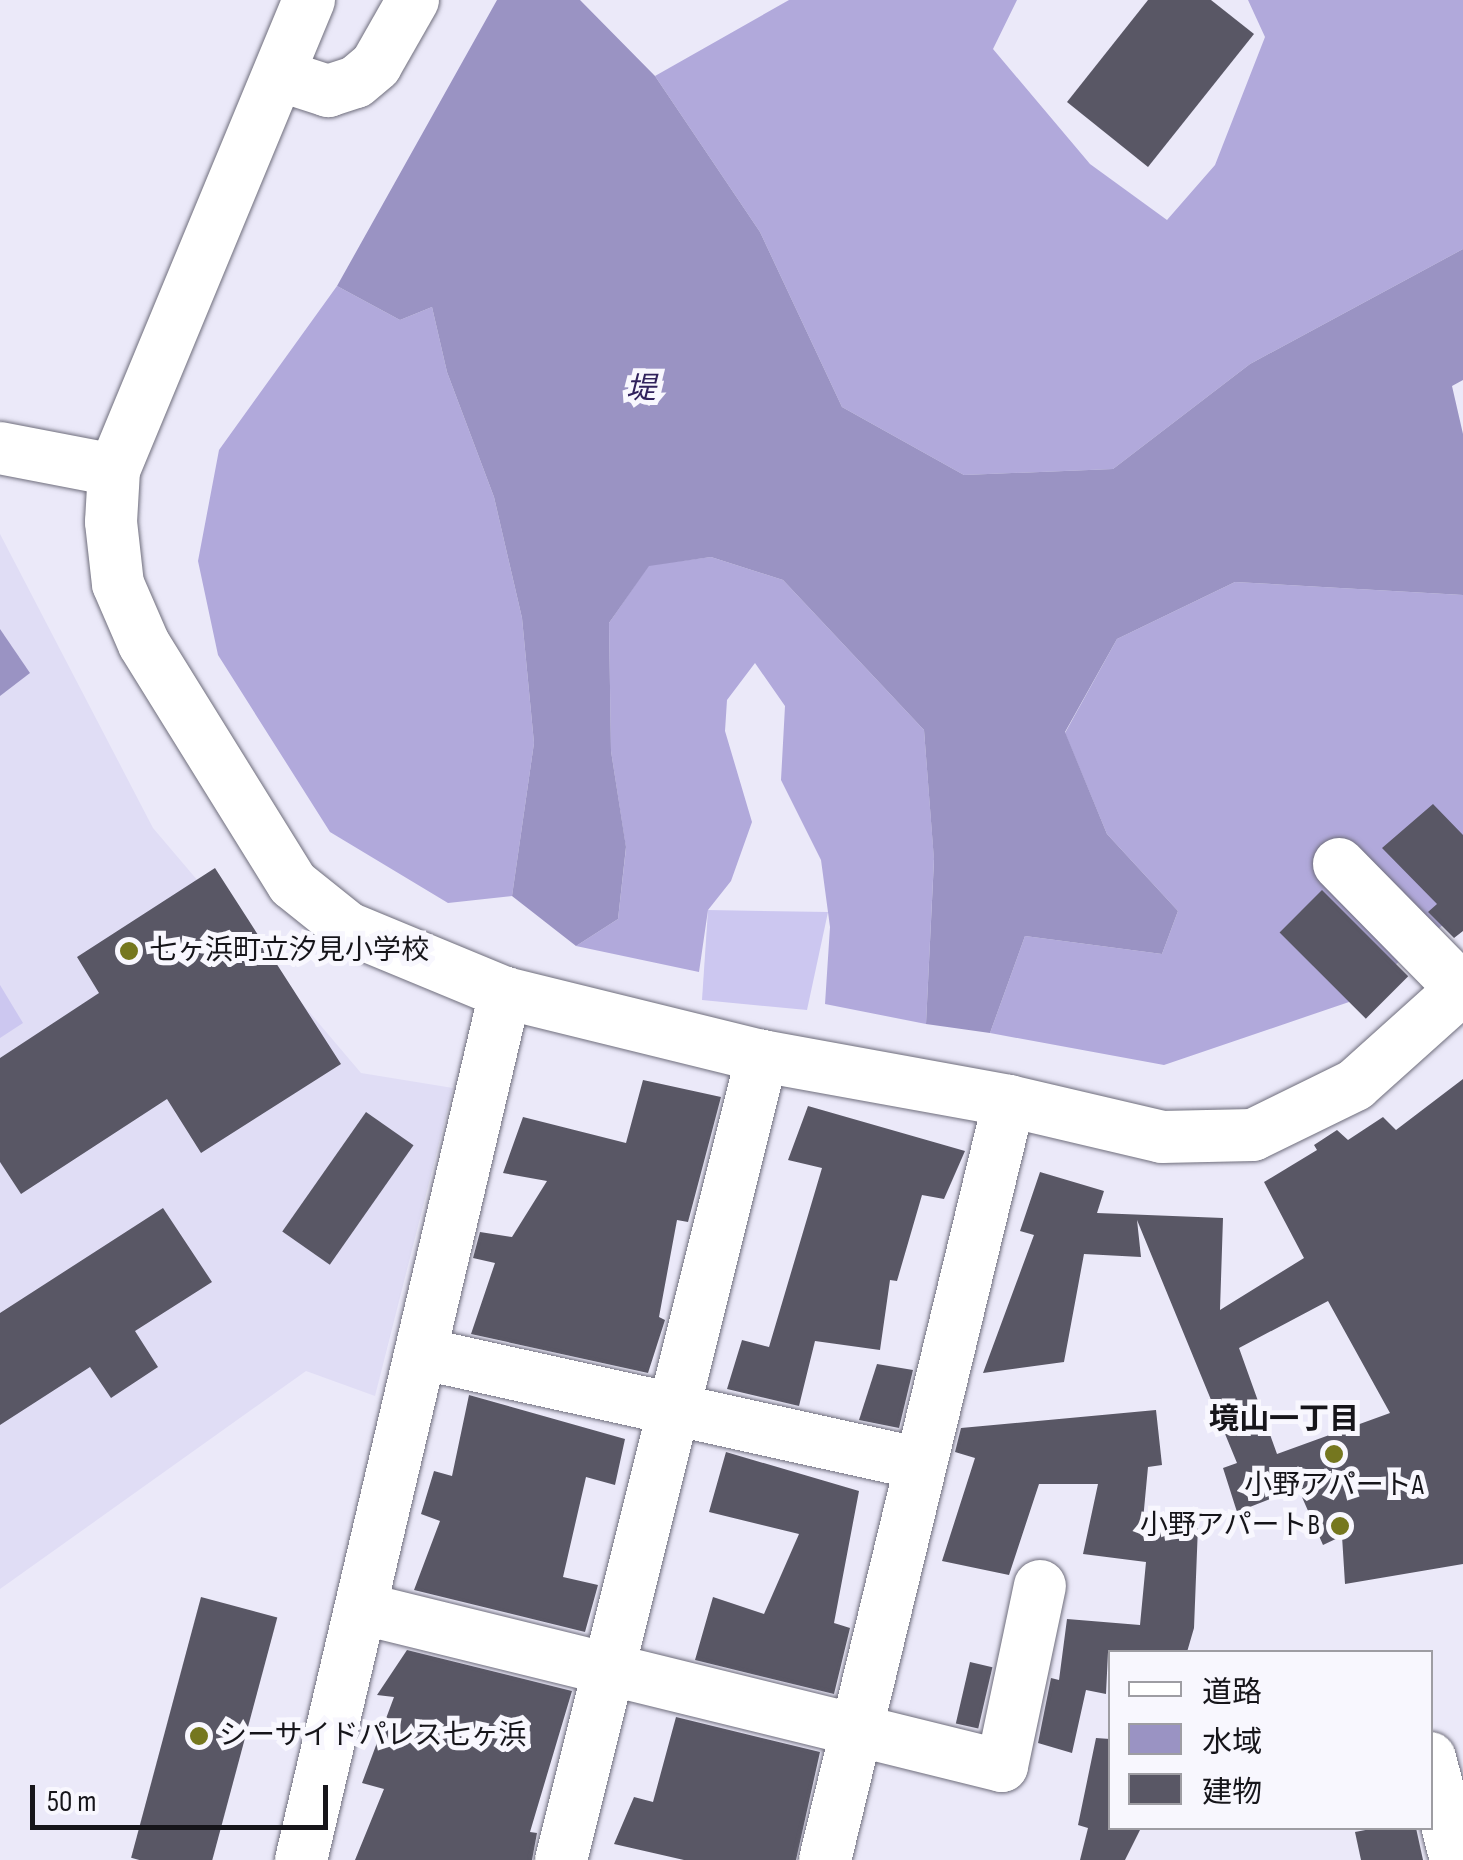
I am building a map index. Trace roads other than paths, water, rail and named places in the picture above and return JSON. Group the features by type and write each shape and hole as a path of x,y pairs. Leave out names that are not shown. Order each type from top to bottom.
{"street":[{"path":"309,0 114,470 118,584 138,629 293,884 348,928 505,994 762,1056 1010,1101 1162,1138 1253,1135 1355,1084 1462,989 1339,864"},
{"path":"279,75 328,91 356,82 376,65 413,0"},
{"path":"0,448 114,470"},
{"path":"301,1860 424,1354 505,994"},
{"path":"561,1860 671,1406 762,1056"},
{"path":"825,1860 1010,1101"},
{"path":"424,1354 921,1464"},
{"path":"364,1608 609,1666 854,1734 1002,1766 1040,1586"},
{"path":"1433,1770 1456,1860"}],"water":[{"name":"堤","path":"497,0 580,0 655,76 760,232 842,407 964,475 1113,469 1250,364 1463,249 1463,380 1452,386 1463,434 1463,595 1235,582 1117,639 1065,732 1107,834 1178,911 1162,954 1025,936 990,1033 926,1024 934,860 924,730 783,580 711,557 649,566 609,623 611,751 626,847 618,919 576,946 512,896 534,743 522,618 494,497 447,372 432,307 400,320 337,286"},
{"path":"0,629 30,673 0,696"}],"place":[{"name":"七ヶ浜町立汐見小学校","path":"129,951"},
{"name":"小野アパートA","path":"1334,1454"},
{"name":"小野アパートB","path":"1340,1526"},
{"name":"シーサイドパレス七ヶ浜","path":"199,1736"}],"district":[{"name":"境山一丁目","path":"1284,1420"}]}
